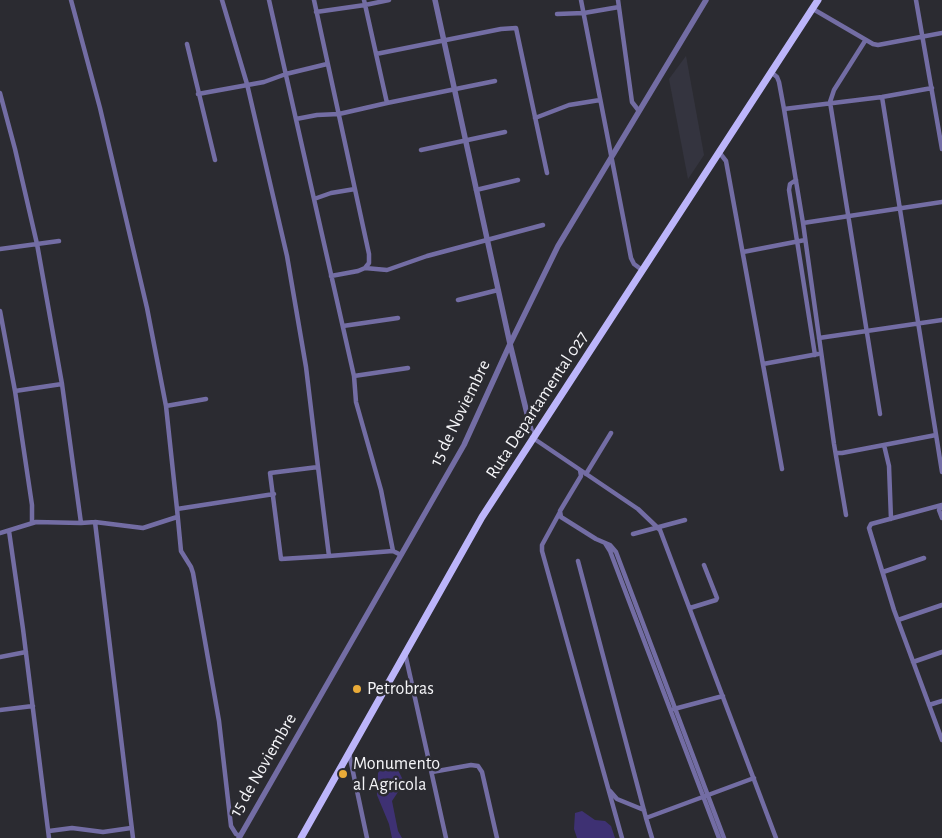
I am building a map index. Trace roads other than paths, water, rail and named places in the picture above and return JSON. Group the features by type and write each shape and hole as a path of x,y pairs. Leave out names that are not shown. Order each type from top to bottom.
{"main road":[{"name":"Ruta Departamental 027","path":"301,838 482,517 818,0"}],"street":[{"path":"71,0 100,108 147,308 166,406 181,552 192,567 219,721 231,826 239,837"},
{"path":"222,0 247,84 287,256 306,367 329,556"},
{"path":"269,0 354,376 356,402 381,490 394,550"},
{"path":"314,0 369,254 369,263 365,268 331,276"},
{"path":"316,12 389,0"},
{"path":"435,0 510,344 533,438 638,509 663,535 776,838"},
{"path":"581,0 631,258 634,264 642,270"},
{"path":"618,0 632,102 639,111"},
{"name":"15 de Noviembre","path":"239,837 464,445 510,344 558,246 706,0"},
{"path":"916,0 942,150"},
{"path":"364,3 387,103"},
{"path":"557,14 584,13 619,7"},
{"path":"813,9 865,41 878,45 942,33"},
{"path":"376,54 501,29 516,28 547,173"},
{"path":"865,41 831,95 830,104 880,414"},
{"path":"187,44 215,160"},
{"path":"198,94 264,82 286,74 328,64"},
{"path":"771,72 777,77 779,82 784,109 803,223 846,515"},
{"path":"296,119 317,114 338,114 496,81"},
{"path":"784,109 882,97 932,88"},
{"path":"0,93 19,164 37,244 62,384 81,523"},
{"path":"882,97 942,472"},
{"path":"535,118 569,105 600,100"},
{"path":"421,150 505,132"},
{"path":"719,152 726,160 782,469"},
{"path":"476,190 518,180"},
{"path":"796,180 790,184 789,190 815,354"},
{"path":"314,199 331,193 355,189"},
{"path":"803,223 942,202"},
{"path":"365,268 387,270 487,239 543,225"},
{"path":"743,252 805,240"},
{"path":"0,249 59,241"},
{"path":"458,300 498,290"},
{"path":"0,311 15,391 32,505 32,522"},
{"path":"343,326 398,318"},
{"path":"819,338 942,320"},
{"path":"763,364 821,353"},
{"path":"354,376 408,368"},
{"path":"15,391 62,384"},
{"path":"166,406 206,399"},
{"path":"586,474 611,433"},
{"path":"836,453 842,454 936,435"},
{"path":"884,445 889,466 891,519"},
{"path":"318,467 270,473 281,559 394,550 401,555"},
{"path":"580,470 581,476 542,544 542,551 622,838"},
{"path":"176,509 274,494"},
{"path":"942,505 871,524 869,528 898,620 942,740"},
{"path":"942,505 939,510 942,518"},
{"path":"560,511 561,517 564,520 604,542 610,551 724,838"},
{"path":"0,533 32,522 95,522 143,528 177,517"},
{"path":"633,534 685,520"},
{"path":"95,522 133,838"},
{"path":"9,531 50,838"},
{"path":"883,572 924,558"},
{"path":"578,561 652,838"},
{"path":"690,608 716,600 717,598 704,565"},
{"path":"898,620 942,605"},
{"path":"0,657 26,652"},
{"path":"405,652 446,838"},
{"path":"913,662 942,652"},
{"path":"673,710 723,696"},
{"path":"929,705 942,701"},
{"path":"0,710 33,706"},
{"path":"349,751 367,838"},
{"path":"432,772 471,765 478,766 482,772 497,838"},
{"path":"646,818 754,778"},
{"path":"607,785 617,799 644,810"},
{"path":"706,796 719,838"},
{"path":"48,831 72,828 103,832 131,828"}],"place":[{"name":"Petrobras","path":"357,689"},
{"name":"Monumento al Agricola","path":"343,774"}]}
